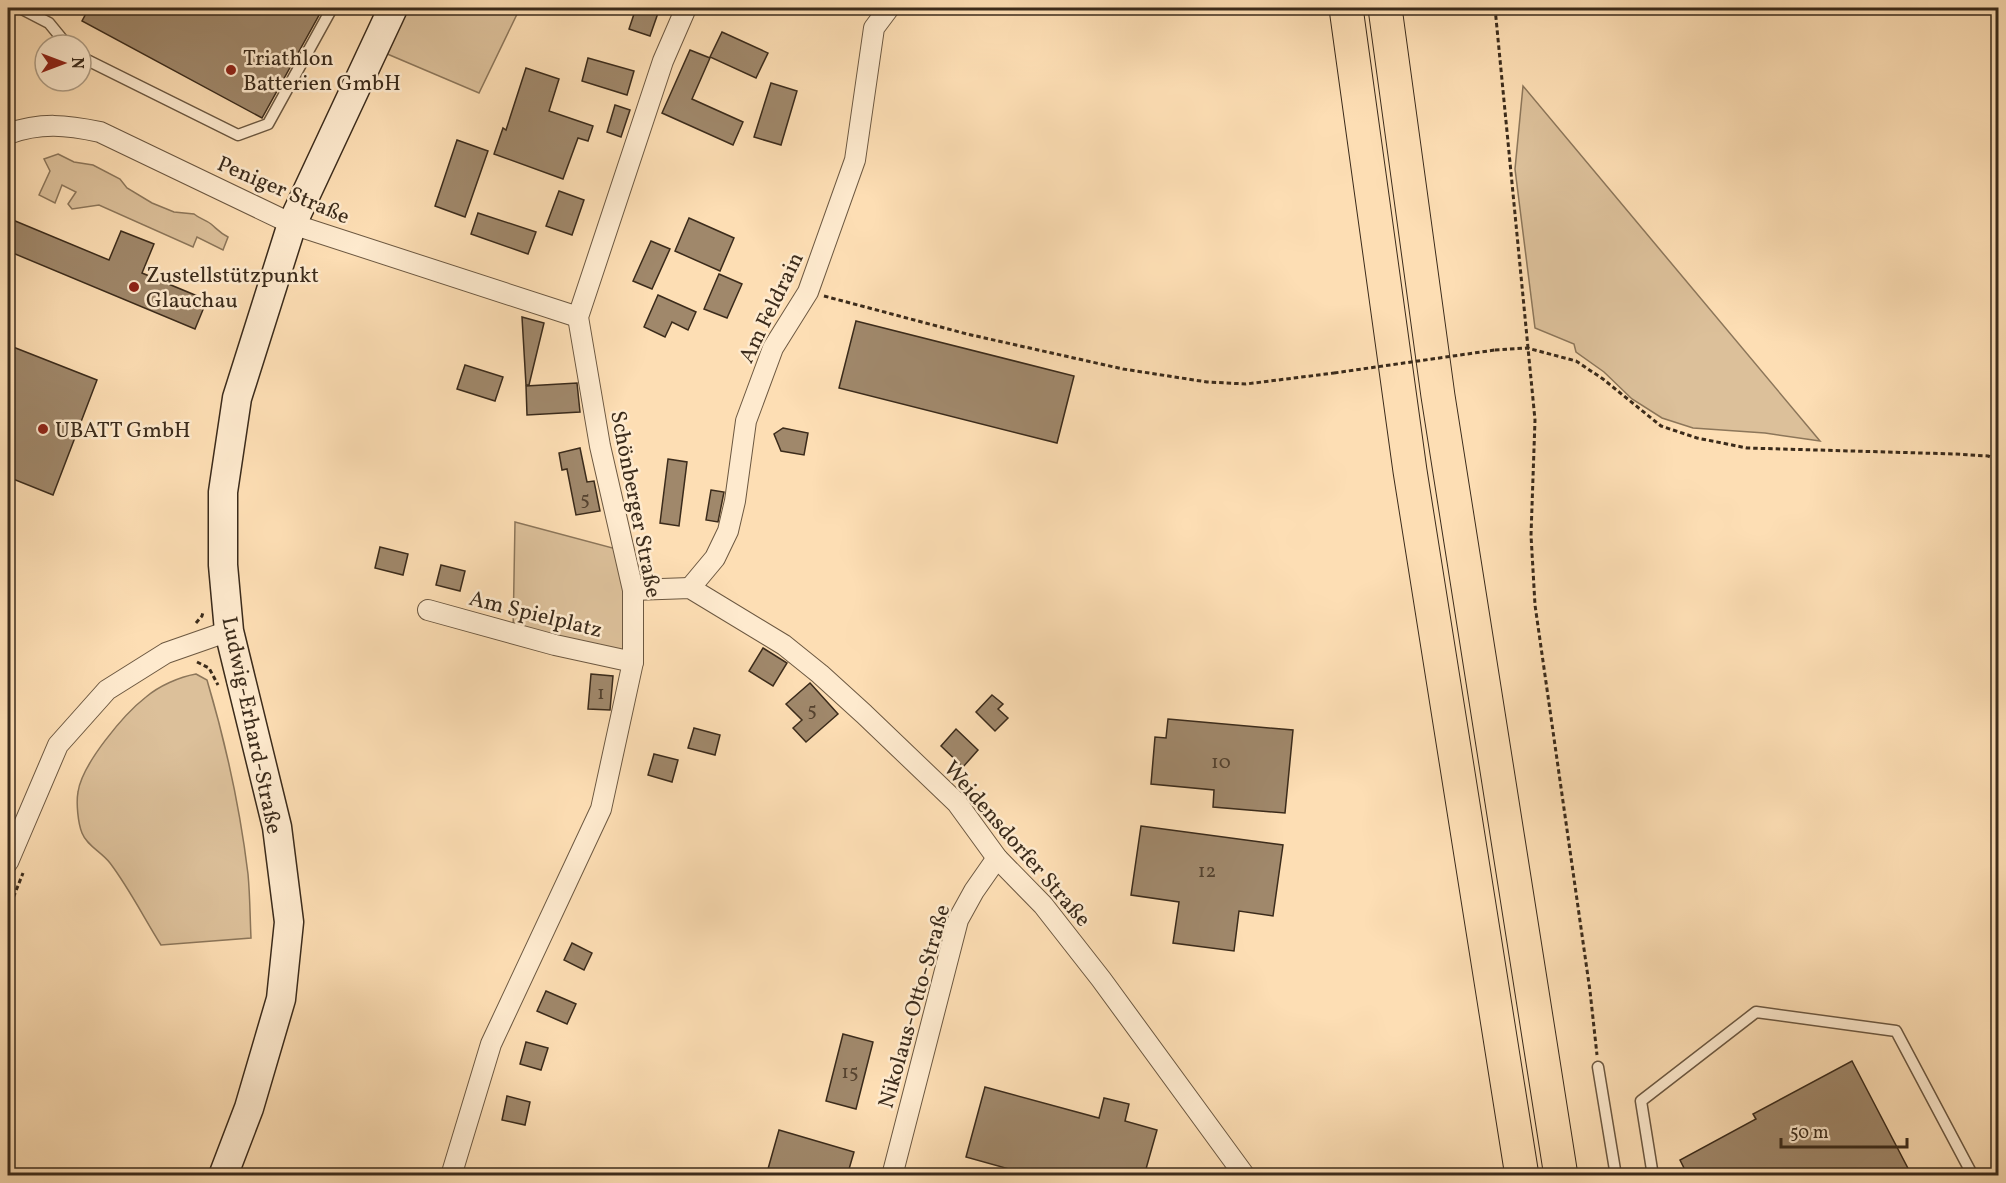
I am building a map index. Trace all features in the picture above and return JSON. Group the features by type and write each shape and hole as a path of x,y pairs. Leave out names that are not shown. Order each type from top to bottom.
{"highway":[{"path":"1346,8 1410,471 1522,1176"},
{"path":"1385,8 1438,396 1561,1176"}],"street":[{"name":"Ludwig-Erhard-Straße","path":"223,1176 249,1108 281,999 289,922 277,827 229,631 223,565 223,492 237,398 292,224 393,8"},
{"name":"Schönberger Straße","path":"451,1176 491,1044 602,809 633,662 633,590 600,446 578,317 663,61 686,8"},
{"name":"Am Feldrain","path":"690,588 715,558 728,531 735,501 746,421 773,348 808,292 855,160 874,28 889,8"},
{"name":"Peniger Straße","path":"8,134 48,125 68,125 100,132 292,224 578,317"},
{"path":"633,590 690,588"},
{"name":"Weidensdorfer Straße","path":"690,588 784,645 820,674 957,803 997,858 1043,906 1101,979 1245,1176"},
{"name":"Am Spielplatz","path":"428,610 555,645 633,662"},
{"path":"16,866 58,745 107,690 166,653 229,631"},
{"name":"Nikolaus-Otto-Straße","path":"892,1176 958,920 974,891 997,858"}],"lane":[{"path":"20,8 49,23 57,33"},
{"path":"93,63 238,135 268,124 332,8"},
{"path":"1653,1176 1641,1101 1756,1012 1896,1031 1973,1176"},
{"path":"1598,1067 1616,1176"}],"path":[{"path":"1495,8 1535,420 1531,535 1535,605 1590,991 1598,1067"},
{"path":"808,292 967,334 1123,369 1207,382 1246,384 1496,350 1527,348 1576,361 1603,379 1661,426 1697,438 1748,448 1956,454 1988,456 1998,460"},
{"path":"8,911 16,866"}],"shaded area":[{"path":"400,8 520,8 479,93 385,53"},
{"path":"1523,86 1820,441 1765,433 1693,428 1662,418 1632,399 1604,372 1576,352 1574,344 1535,328 1515,169"},
{"path":"58,154 74,162 93,165 120,179 127,188 152,203 174,212 194,214 207,221 228,237 223,250 197,237 193,247 99,205 72,209 68,204 76,192 62,185 55,203 39,195 50,171 44,159"},
{"path":"515,522 624,551 633,662 513,634"},
{"path":"196,674 207,680 232,776 248,874 251,938 161,945 107,859 84,838 78,819 78,792 95,754 137,705 157,689"}],"building":[{"name":"Triathlon Batterien GmbH","path":"89,8 323,8 262,118 82,21"},
{"path":"636,8 658,13 650,36 629,29"},
{"path":"722,32 768,53 756,78 710,57"},
{"path":"690,50 710,58 692,99 743,122 733,145 662,113"},
{"path":"588,58 634,71 627,95 582,81"},
{"path":"526,68 559,79 549,111 593,126 588,141 578,138 563,179 494,154 503,128 506,130"},
{"path":"771,83 797,91 781,145 754,137"},
{"path":"615,105 630,110 621,137 607,132"},
{"path":"457,140 488,151 465,217 435,206"},
{"path":"559,191 584,200 572,235 546,226"},
{"path":"478,213 536,232 528,254 471,234"},
{"name":"Zustellstützpunkt Glauchau","path":"8,218 109,260 121,231 154,244 142,273 207,300 195,329 8,251"},
{"path":"689,218 734,238 720,271 675,251"},
{"path":"651,241 670,249 652,289 633,281"},
{"path":"719,274 742,284 727,318 704,309"},
{"path":"658,295 696,312 688,330 672,322 665,337 644,327"},
{"path":"522,317 544,323 529,385 526,385"},
{"path":"856,321 1074,376 1057,443 839,388"},
{"name":"UBATT GmbH","path":"8,345 97,380 53,495 8,477"},
{"path":"465,365 503,377 495,401 457,389"},
{"path":"577,383 580,412 527,415 526,386"},
{"path":"783,428 808,433 804,455 781,451 774,434"},
{"path":"580,448 587,482 594,481 600,511 576,515 567,469 562,470 559,453"},
{"path":"668,459 687,462 679,526 660,523"},
{"path":"711,490 724,492 718,522 706,520"},
{"path":"380,547 408,554 403,575 375,568"},
{"path":"441,565 465,571 460,591 436,585"},
{"path":"763,648 787,663 773,686 749,671"},
{"path":"591,674 613,676 610,710 588,709"},
{"path":"810,683 838,714 806,742 793,728 802,720 786,704"},
{"path":"992,695 1003,704 998,709 1008,718 995,731 976,712"},
{"path":"1168,719 1293,730 1285,813 1213,807 1214,790 1151,784 1155,737 1166,738"},
{"path":"694,728 720,735 715,755 688,748"},
{"path":"956,729 978,750 963,767 941,746"},
{"path":"654,754 678,760 672,782 648,775"},
{"path":"1141,826 1283,845 1273,916 1239,911 1234,951 1173,943 1179,902 1131,895"},
{"path":"572,943 592,953 584,970 564,960"},
{"path":"546,991 576,1004 567,1024 537,1011"},
{"path":"843,1034 873,1042 856,1109 826,1101"},
{"path":"526,1042 548,1048 541,1070 520,1064"},
{"path":"1852,1061 1912,1176 1688,1176 1680,1160 1756,1119 1753,1114"},
{"path":"985,1087 1099,1118 1104,1098 1129,1104 1125,1121 1157,1130 1144,1176 1034,1176 966,1157"},
{"path":"507,1096 530,1102 525,1125 502,1120"},
{"path":"779,1130 854,1152 847,1176 766,1176"}],"place":[{"name":"Triathlon Batterien GmbH","path":"231,70"},
{"name":"Zustellstützpunkt Glauchau","path":"134,287"},
{"name":"UBATT GmbH","path":"43,429"}]}
